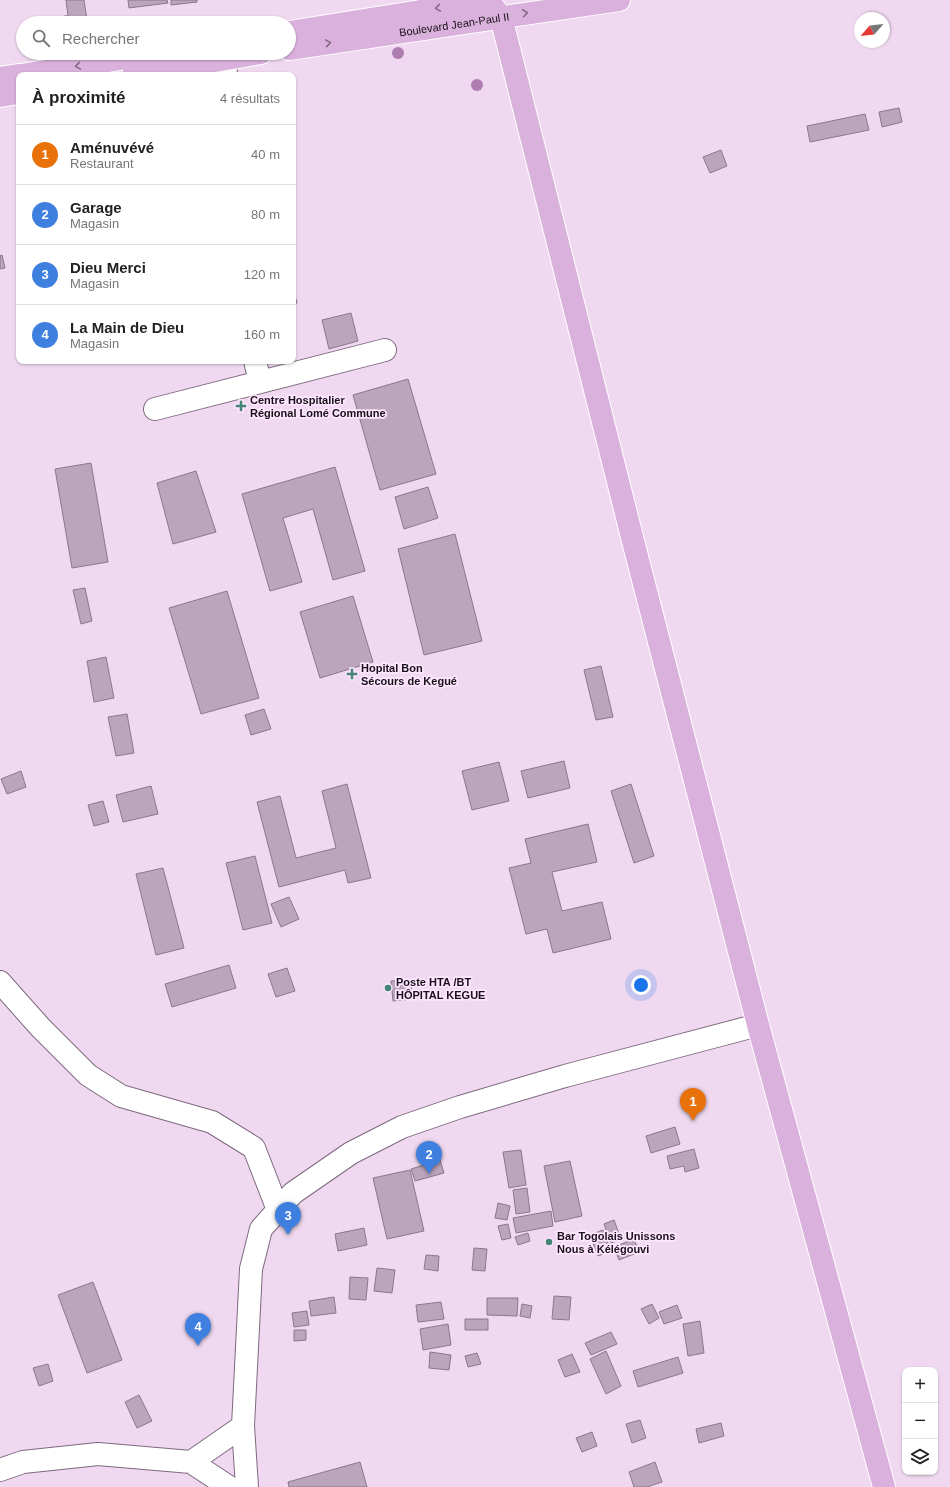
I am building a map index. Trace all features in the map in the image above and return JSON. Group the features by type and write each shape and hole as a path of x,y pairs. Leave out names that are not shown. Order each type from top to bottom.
{"main road":[{"name":"Boulevard Jean-Paul II","path":"296,31 493,6 619,0"},
{"name":"Boulevard Jean-Paul II","path":"296,48 493,6"},
{"path":"493,6 758,1025 884,1487"},
{"path":"39,72 114,60"},
{"path":"170,72 226,67 244,60"},
{"path":"0,78 16,76"},
{"path":"0,96 16,93"}],"street":[{"path":"154,409 258,371 386,350"},
{"path":"0,982 40,1027 88,1075 121,1096 212,1122 254,1148 278,1210"},
{"path":"247,1487 243,1426 251,1269 261,1228 293,1193 351,1153 402,1127 460,1107 550,1081 758,1025"},
{"path":"191,1462 243,1426"},
{"path":"0,1470 23,1462 98,1454 191,1462 229,1487"}],"building":[{"path":"66,0 84,0 86,16 68,16"},
{"path":"128,0 167,0 168,3 129,8"},
{"path":"171,0 197,0 197,2 171,5"},
{"path":"899,108 902,122 882,127 879,112"},
{"path":"865,114 869,130 810,142 807,126"},
{"path":"721,150 727,166 710,173 703,157"},
{"path":"2,255 5,268 0,269 0,256"},
{"path":"351,313 358,341 329,349 322,320"},
{"path":"408,379 436,474 380,490 353,395"},
{"path":"91,463 108,562 72,568 55,469"},
{"path":"335,467 365,571 333,580 313,509 283,518 302,582 270,591 242,494"},
{"path":"196,471 216,532 173,544 157,483"},
{"path":"428,487 438,518 404,529 395,497"},
{"path":"455,534 482,641 424,655 398,549"},
{"path":"85,588 92,621 81,624 73,590"},
{"path":"227,591 259,698 201,714 169,608"},
{"path":"353,596 373,662 320,678 300,612"},
{"path":"106,657 114,698 94,702 87,661"},
{"path":"601,666 613,717 596,720 584,670"},
{"path":"264,709 271,729 251,735 245,715"},
{"path":"127,714 134,753 116,756 108,717"},
{"path":"564,761 570,788 528,798 521,771"},
{"path":"499,762 509,801 472,810 462,771"},
{"path":"21,771 26,787 7,794 1,779"},
{"path":"347,784 371,878 348,883 345,870 279,887 257,802 280,796 296,858 336,848 322,791"},
{"path":"631,784 654,856 634,863 611,791"},
{"path":"151,786 158,814 123,822 116,795"},
{"path":"103,801 109,822 94,826 88,805"},
{"path":"588,824 597,862 552,872 562,911 602,902 611,939 553,953 547,929 526,934 509,868 531,863 525,839"},
{"path":"255,856 272,923 243,930 226,863"},
{"path":"163,868 184,948 156,955 136,874"},
{"path":"289,897 299,919 281,927 271,904"},
{"path":"229,965 236,988 172,1007 165,984"},
{"path":"287,968 295,991 276,997 268,974"},
{"path":"411,980 412,999 393,1001 391,981"},
{"path":"675,1127 680,1144 651,1153 646,1136"},
{"path":"694,1149 699,1168 685,1172 684,1166 670,1169 667,1156"},
{"path":"521,1150 526,1185 509,1188 503,1152"},
{"path":"440,1160 444,1173 415,1181 411,1169"},
{"path":"570,1161 582,1216 555,1222 544,1166"},
{"path":"410,1170 424,1231 387,1239 373,1178"},
{"path":"527,1188 530,1212 516,1214 513,1190"},
{"path":"498,1203 510,1206 507,1220 495,1218"},
{"path":"551,1211 553,1226 516,1233 513,1218"},
{"path":"614,1220 621,1239 611,1243 604,1224"},
{"path":"508,1224 511,1238 502,1240 498,1226"},
{"path":"364,1228 367,1245 338,1251 335,1234"},
{"path":"603,1230 611,1251 598,1256 590,1235"},
{"path":"528,1233 530,1241 518,1245 515,1237"},
{"path":"634,1239 639,1252 619,1260 614,1247"},
{"path":"474,1248 487,1249 485,1271 472,1270"},
{"path":"426,1255 439,1256 438,1271 424,1269"},
{"path":"377,1268 395,1270 392,1293 374,1291"},
{"path":"350,1277 368,1278 366,1300 349,1299"},
{"path":"93,1282 122,1360 87,1373 58,1295"},
{"path":"554,1296 571,1297 569,1320 552,1319"},
{"path":"334,1297 336,1313 311,1316 309,1301"},
{"path":"487,1298 518,1298 517,1316 487,1315"},
{"path":"441,1302 444,1319 418,1322 416,1305"},
{"path":"522,1304 532,1306 530,1318 520,1316"},
{"path":"652,1304 659,1318 649,1324 641,1309"},
{"path":"677,1305 682,1318 664,1324 659,1312"},
{"path":"307,1311 309,1325 294,1327 292,1313"},
{"path":"465,1319 488,1319 488,1330 465,1330"},
{"path":"700,1321 704,1353 688,1356 683,1324"},
{"path":"448,1324 451,1345 423,1350 420,1329"},
{"path":"294,1330 306,1330 306,1340 294,1341"},
{"path":"611,1332 617,1344 591,1355 585,1343"},
{"path":"606,1351 621,1386 606,1394 590,1359"},
{"path":"430,1352 451,1355 449,1370 429,1368"},
{"path":"477,1353 481,1364 468,1367 465,1356"},
{"path":"572,1354 580,1372 565,1377 558,1360"},
{"path":"678,1357 683,1373 638,1387 633,1371"},
{"path":"48,1364 53,1381 39,1386 33,1368"},
{"path":"139,1395 152,1421 137,1428 125,1402"},
{"path":"640,1420 646,1438 632,1443 626,1424"},
{"path":"721,1423 724,1436 699,1443 696,1429"},
{"path":"592,1432 597,1446 582,1452 576,1438"},
{"path":"360,1462 367,1487 289,1487 288,1482"},
{"path":"655,1462 662,1482 647,1487 634,1487 629,1472"}],"place":[{"name":"Centre Hospitalier Régional Lomé Commune","path":"241,406"},
{"name":"Hopital Bon Sécours de Kegué","path":"352,674"},
{"name":"Poste HTA /BT HÔPITAL KEGUE","path":"388,988"},
{"name":"Aménuvévé","path":"693,1121"},
{"name":"Garage","path":"429,1174"},
{"name":"Dieu Merci","path":"288,1235"},
{"name":"Bar Togolais Unissons Nous à Kélégouvi","path":"549,1242"},
{"name":"La Main de Dieu","path":"198,1346"}]}
